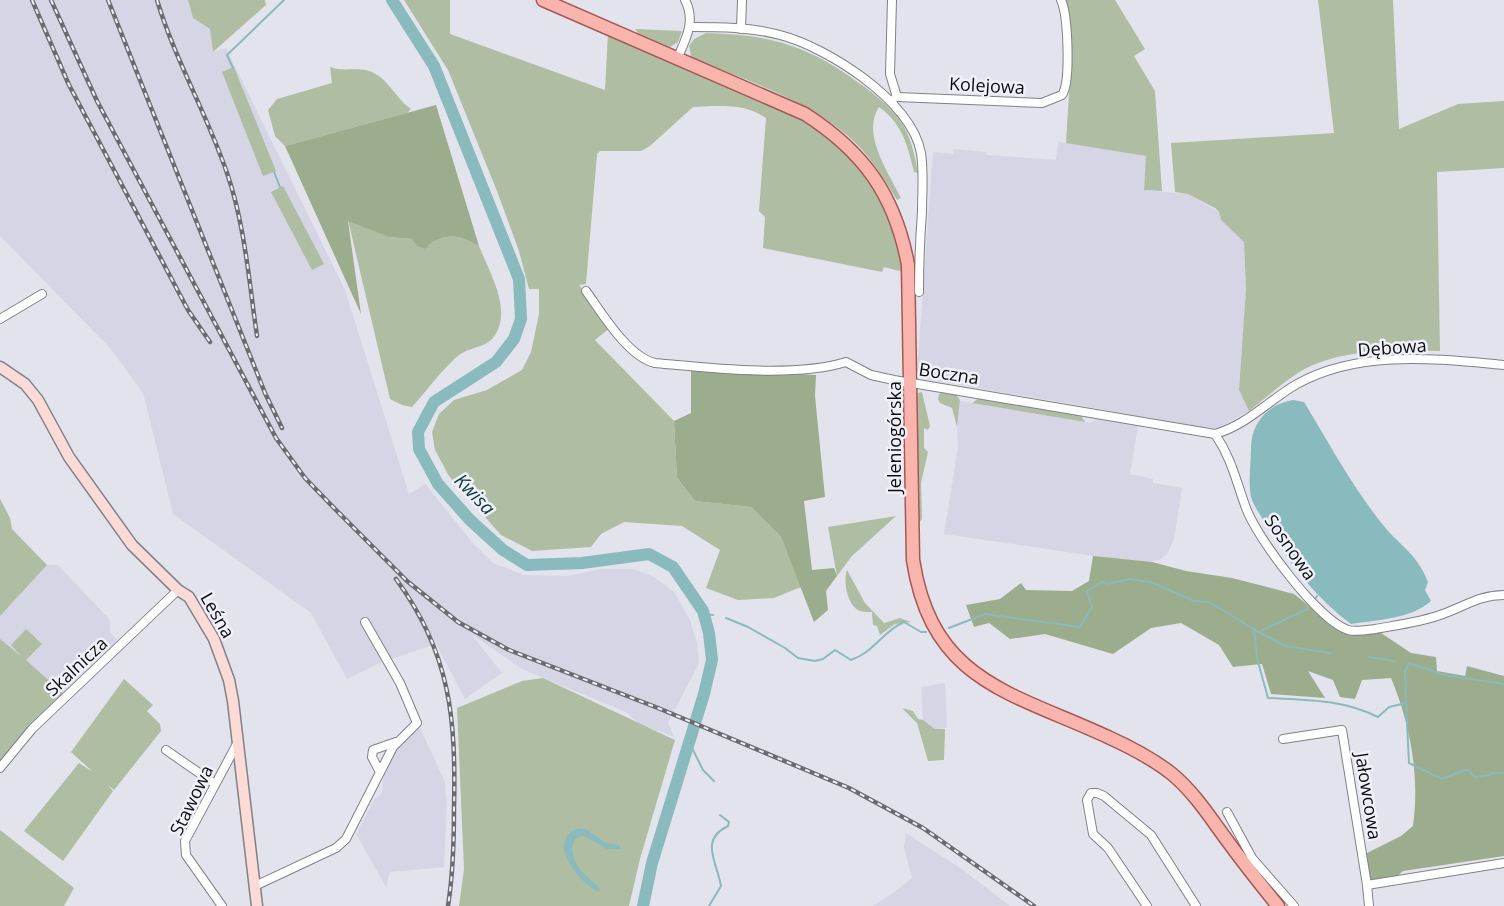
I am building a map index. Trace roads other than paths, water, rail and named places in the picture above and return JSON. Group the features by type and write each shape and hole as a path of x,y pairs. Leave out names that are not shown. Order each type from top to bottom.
{"main road":[{"name":"Jeleniogórska","path":"543,0 805,114 848,145 871,173 891,205 904,244 909,281 914,560 918,588 927,614 959,662 982,679 1125,745 1150,758 1172,775 1194,795 1278,906"},
{"name":"Leśna","path":"0,367 25,384 38,400 69,457 140,554 189,597 201,614 222,658 231,690 257,906"}],"street":[{"path":"677,58 690,27 689,10 685,0"},
{"path":"741,29 742,0"},
{"path":"892,0 890,74 894,100 913,132 921,153 923,174 919,292"},
{"name":"Kolejowa","path":"894,100 1042,103 1062,95 1066,84 1066,30 1060,0"},
{"path":"690,27 741,29 776,34 812,47 834,59 894,100"},
{"name":"Boczna","path":"586,291 629,346 649,362 798,370 823,369 846,362 871,375 911,384 1215,434"},
{"path":"0,319 42,294"},
{"name":"Dębowa","path":"1215,434 1230,430 1300,383 1348,366 1394,360 1504,365"},
{"name":"Sosnowa","path":"1215,434 1232,465 1246,510 1284,571 1299,589 1338,625 1351,631 1405,623 1440,615 1474,599 1504,595"},
{"name":"Skalnicza","path":"0,768 32,729 178,590"},
{"path":"255,886 336,848 346,839 393,747 417,723 400,683 365,622"},
{"name":"Jałowcowa","path":"1283,739 1342,730 1369,906"},
{"name":"Stawowa","path":"222,906 184,851 189,831 238,742"},
{"path":"380,772 372,757 373,750 399,742"},
{"path":"166,750 215,784"},
{"path":"1147,906 1108,848 1093,834 1087,800 1091,793 1104,796 1151,835 1196,906"},
{"path":"1227,812 1252,858 1294,906"},
{"path":"1367,885 1504,863"}],"water":[{"path":"1293,400 1304,402 1365,501 1420,566 1428,582 1425,590 1431,601 1423,607 1393,618 1351,624 1315,592 1276,540 1251,497 1252,439 1258,423 1269,410"},
{"path":"579,828 586,829 604,842 619,845 621,849 607,849 582,835 574,840 572,847 575,860 582,872 598,886 599,892 583,880 568,861 565,842 569,834"}],"waterway":[{"path":"233,68 227,55 284,0"},
{"name":"Kwisa","path":"392,0 434,66 519,279 521,319 514,339 496,362 434,402 418,432 419,449 438,484 470,520 503,550 527,565 582,563 649,554 673,567 703,611 712,660 652,863 643,906"},
{"path":"274,172 280,187"},
{"path":"949,628 985,614 1080,627 1092,607 1087,591 1102,582 1108,584 1130,579 1151,582 1194,601 1209,602 1254,629 1257,658 1268,698 1338,704 1378,717 1389,707 1406,703 1409,763 1442,779 1465,770 1470,771 1474,777 1504,773"},
{"path":"1261,631 1307,609 1309,605"},
{"path":"704,614 713,615"},
{"path":"726,618 748,627 798,658 815,661 823,659 835,650 851,660 859,657 904,622 926,632"},
{"path":"1255,630 1285,646 1330,653"},
{"path":"1369,657 1395,661"},
{"path":"1406,703 1405,671 1409,663 1444,675 1504,684"},
{"path":"689,742 703,770 714,781"},
{"path":"709,906 721,886 712,845 714,838 729,822 720,815"}],"railway":[{"path":"32,0 69,85 188,310 210,342"},
{"path":"51,0 97,101 276,438 305,478 407,581 458,622 509,650 658,708 849,788 923,828 1034,906"},
{"path":"108,0 265,393 282,428"},
{"path":"157,0 219,151 233,193 246,254 257,336"},
{"path":"396,579 429,634 439,661 451,716 454,746 454,833 448,906"}]}
